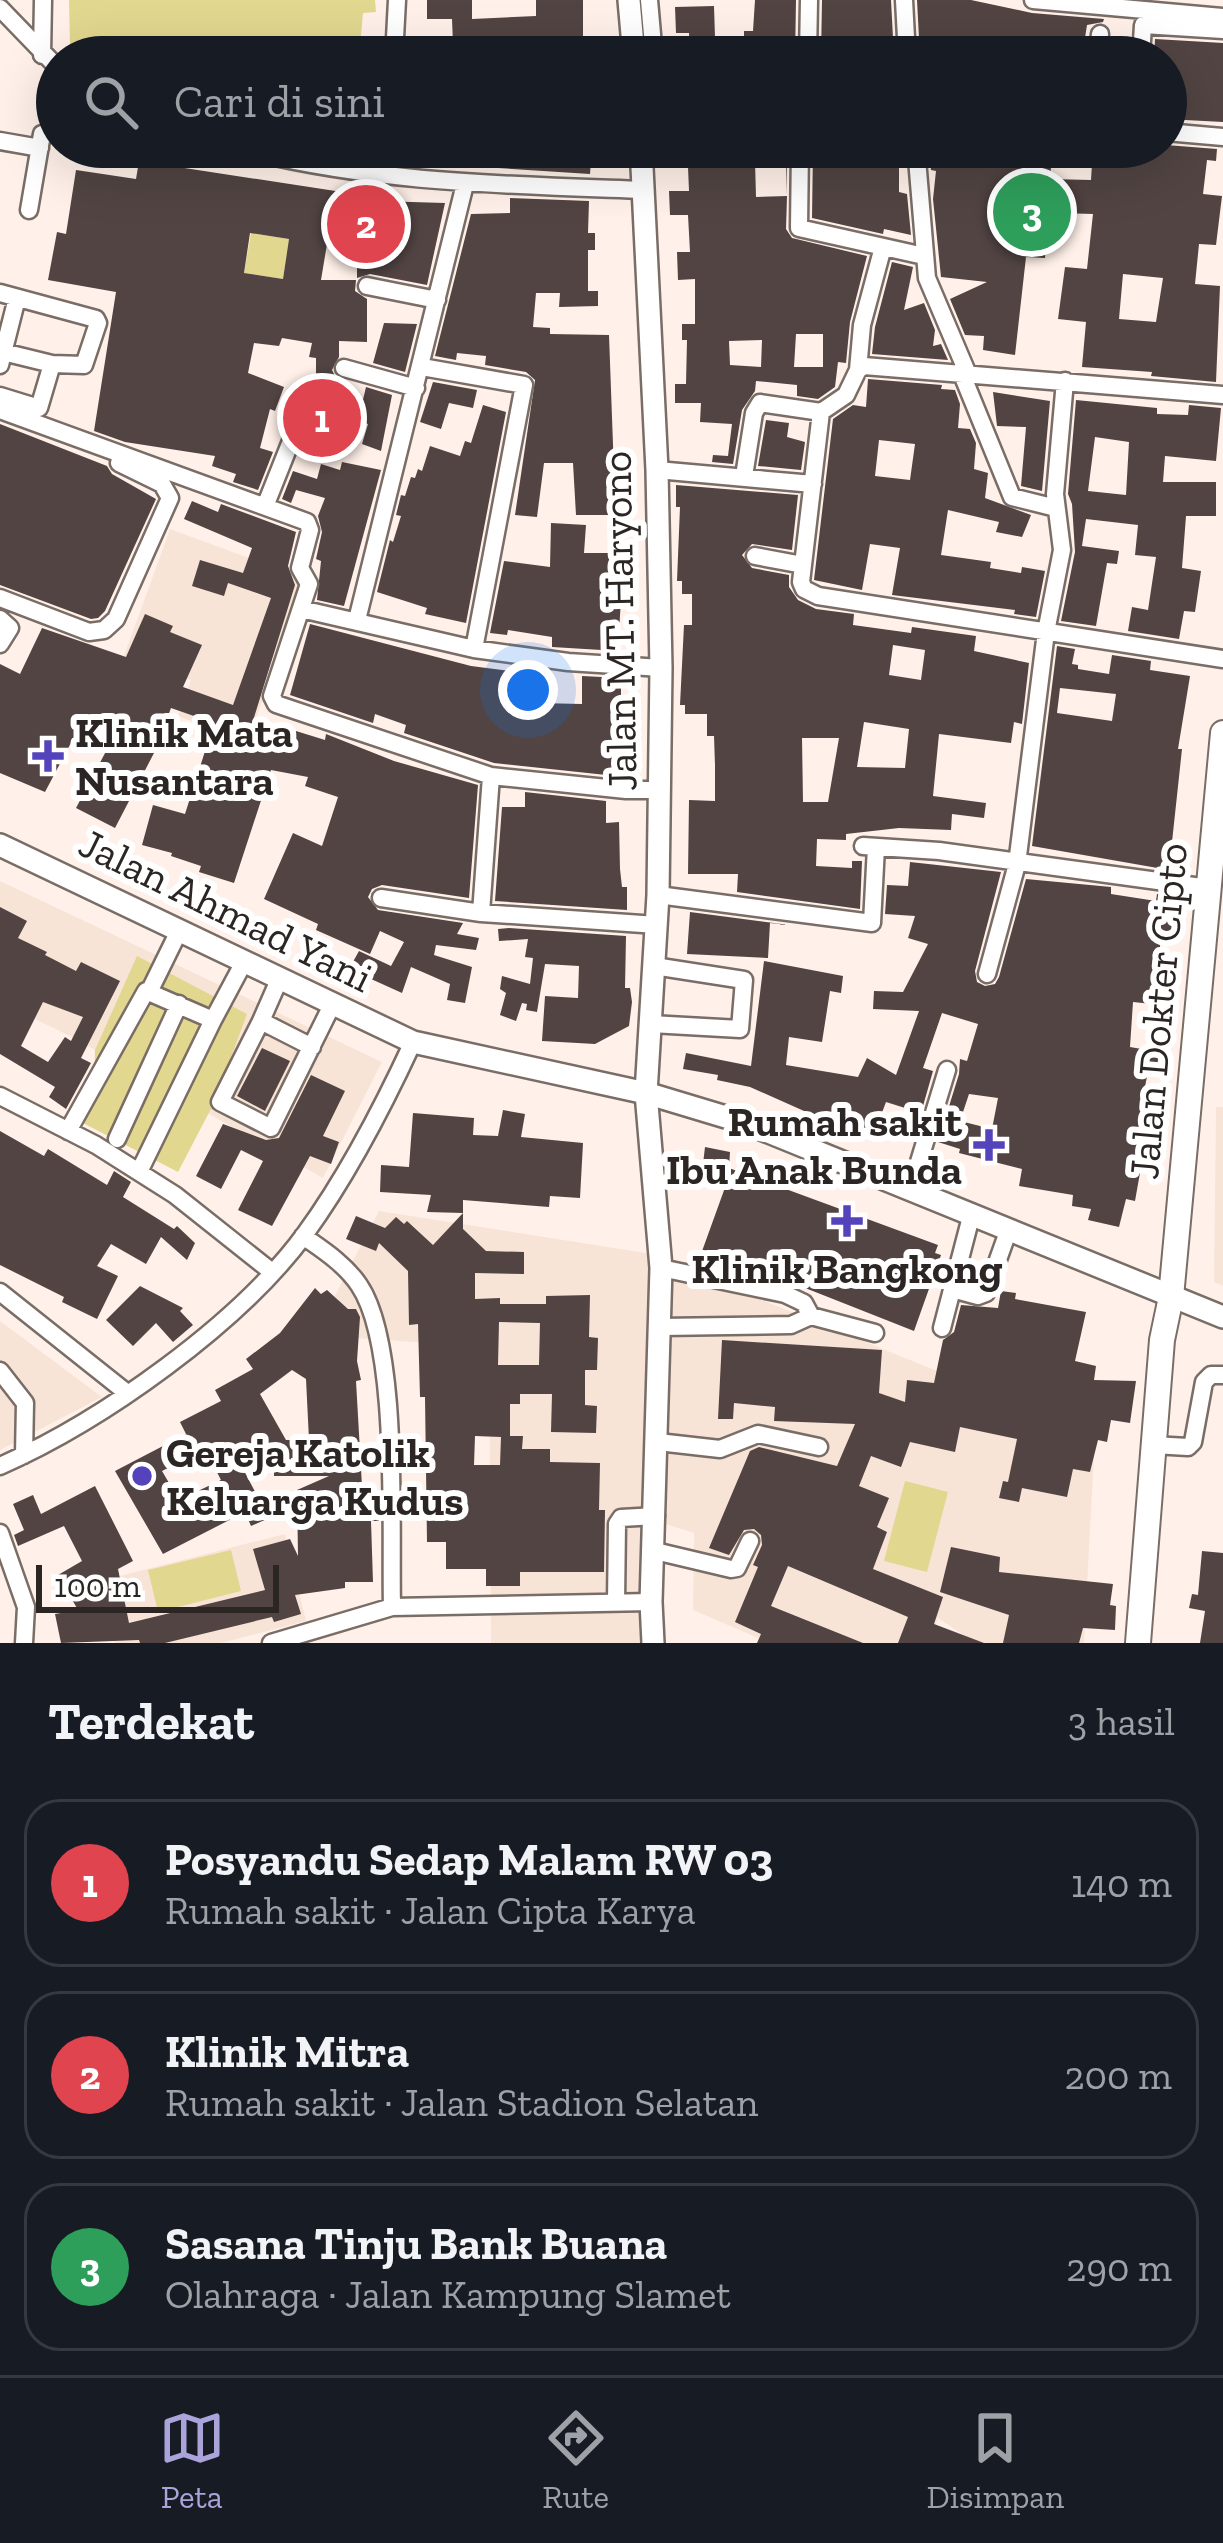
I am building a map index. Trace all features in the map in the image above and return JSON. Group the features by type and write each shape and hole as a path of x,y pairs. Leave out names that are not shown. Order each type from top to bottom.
{"highway":[{"name":"Jalan Dokter Cipto","path":"1138,1643 1162,1340 1213,953 1208,888 1218,851 1223,733"}],"main road":[{"name":"Jalan MT. Haryono","path":"642,168 662,668 658,895 646,1093 662,1327 653,1643"},
{"name":"Jalan Ahmad Yani","path":"0,845 416,1043 646,1093 749,1124 1223,1317"}],"street":[{"path":"42,36 43,0"},
{"path":"395,36 397,0"},
{"path":"808,36 809,0"},
{"path":"904,0 906,36"},
{"path":"1033,0 1223,16"},
{"path":"640,7 648,36"},
{"path":"0,8 36,48"},
{"path":"1142,36 1143,25 1223,30"},
{"path":"1187,123 1223,126"},
{"path":"1187,134 1223,137"},
{"path":"0,141 36,147"},
{"path":"29,210 36,168"},
{"path":"332,168 464,184 643,190"},
{"path":"386,168 386,175"},
{"path":"800,168 799,228 924,256"},
{"path":"918,168 927,278 1012,496 1056,508"},
{"path":"357,620 464,184"},
{"path":"744,476 754,413 760,404 821,412 846,395 858,370 862,325 883,247"},
{"path":"367,286 437,300"},
{"path":"9,296 96,319 98,329 88,360 75,367 2,359 9,296"},
{"path":"0,396 39,408 52,364"},
{"path":"858,370 871,364 1223,395"},
{"path":"422,367 524,386 474,649"},
{"path":"344,368 416,388"},
{"path":"987,974 1017,864 1046,632 1062,550 1056,508 1065,380"},
{"path":"266,504 303,411"},
{"path":"0,412 266,504 309,525 300,568 309,584 272,696 275,704 491,776 661,790"},
{"path":"0,412 152,477 170,498 116,619 104,630 89,632 0,598"},
{"path":"821,412 804,590 818,596 1223,659"},
{"path":"657,470 813,484"},
{"path":"755,556 803,565"},
{"path":"301,609 474,649 662,668"},
{"path":"0,619 10,628 0,644"},
{"path":"481,913 491,776"},
{"path":"658,895 872,923 870,846 1208,888"},
{"path":"381,898 481,913 656,925"},
{"path":"68,1131 179,931"},
{"path":"139,1172 244,962"},
{"path":"651,1024 740,1029 744,980 654,966"},
{"path":"279,980 221,1105 273,1127 332,1005"},
{"path":"150,990 213,1020"},
{"path":"117,1139 179,1004"},
{"path":"261,1021 311,1047"},
{"path":"0,1466 127,1393 209,1332 272,1272 304,1236 379,1117 416,1043"},
{"path":"911,1188 947,1070"},
{"path":"0,1096 175,1195 272,1272"},
{"path":"942,1328 972,1214"},
{"path":"952,1289 977,1296 986,1292 1009,1229"},
{"path":"304,1236 342,1264 360,1285 372,1310 388,1402 392,1606"},
{"path":"661,1268 785,1294 804,1303 812,1316"},
{"path":"0,1292 127,1393"},
{"path":"662,1327 791,1325 812,1316 874,1333"},
{"path":"0,1371 25,1403 24,1455"},
{"path":"1153,1445 1188,1447 1193,1442 1204,1382 1211,1375 1223,1375"},
{"path":"658,1442 720,1449 758,1434 819,1447"},
{"path":"616,1602 617,1524 621,1518 656,1516"},
{"path":"0,1532 26,1607 24,1643"},
{"path":"655,1551 731,1569 737,1568 749,1541"},
{"path":"272,1643 392,1606 651,1602"}],"shaded area":[{"path":"69,0 375,0 376,12 363,13 361,36 70,36"},
{"path":"251,233 289,239 283,279 244,273"},
{"path":"170,529 307,579 253,726 228,735 178,716 191,680 124,656"},
{"path":"0,881 382,1062 323,1178 72,1037 0,1002"},
{"path":"137,956 247,1014 214,1103 178,1172 79,1121 94,1087 95,1050"},
{"path":"1216,1107 1223,1107 1223,1286 1214,1282"},
{"path":"379,1211 646,1253 1095,1435 1084,1643 975,1643 938,1618 932,1636 937,1643 770,1643 693,1610 694,1533 653,1520 646,1643 491,1643 489,1347 341,1337 318,1328"},
{"path":"0,1321 102,1397 0,1450"},
{"path":"905,1481 948,1492 927,1572 884,1561"},
{"path":"285,1534 306,1621 221,1643 115,1643 100,1581"},
{"path":"231,1550 241,1591 158,1612 148,1570"}],"building":[{"path":"427,0 472,0 472,19 536,16 536,0 583,0 583,36 453,36 452,19 427,19"},
{"path":"755,0 796,0 795,36 744,36 744,31 753,31"},
{"path":"822,0 891,0 893,36 821,36"},
{"path":"917,0 971,0 1032,13 1104,19 1087,25 1085,36 919,36"},
{"path":"714,6 715,36 676,33 675,7"},
{"path":"1187,41 1223,43 1223,122 1187,120"},
{"path":"1187,147 1217,149 1216,161 1207,160 1203,194 1222,196 1216,245 1199,244 1195,284 1220,286 1216,382 1082,367 1086,322 1058,319 1065,267 1087,269 1093,214 1060,213 1059,221 1048,220 1045,258 1026,257 1015,355 983,350 984,336 965,335 950,299 987,282 941,277 933,199 936,171 931,168 1051,168 1050,179 1091,180 1092,168 1187,168","holes":["1123,274 1163,278 1156,322 1119,319"]},
{"path":"138,168 185,168 378,201 445,203 427,285 370,274 357,278 356,224 331,220 321,280 356,280 355,291 367,299 367,342 339,341 339,357 332,370 336,378 348,382 330,433 311,426 316,410 316,358 309,357 312,343 282,338 279,346 254,343 248,373 284,387 275,411 270,409 260,448 273,452 258,490 233,482 236,474 212,466 215,456 125,442 94,431 116,292 48,280 57,232 66,234 76,170 136,179","holes":["250,233 289,239 283,279 244,273"]},
{"path":"497,168 590,168 590,174"},
{"path":"688,168 755,168 756,197 787,196 786,229 792,238 867,256 850,322 846,363 838,362 835,387 818,399 797,396 797,385 756,381 742,410 733,464 712,462 713,455 728,456 732,424 700,422 701,403 675,403 675,384 686,384 687,340 682,340 682,324 695,324 695,279 678,280 677,252 690,252 688,215 670,215 669,191 689,191","holes":["796,334 823,334 823,367 794,367","762,340 761,367 730,365 729,341"]},
{"path":"813,168 899,168 899,192 907,194 911,235 884,229 883,234 812,218"},
{"path":"510,198 589,201 588,233 595,233 595,250 588,250 588,291 598,291 598,306 559,307 560,293 536,293 533,327 550,328 550,334 609,335 614,472 610,515 576,515 573,463 544,463 537,517 515,515 535,380 526,372 485,365 486,356 457,353 456,360 435,356 471,214 510,213"},
{"path":"892,262 913,267 904,310 924,303 935,330 933,346 941,344 948,360 872,354"},
{"path":"384,323 417,324 405,372 373,363"},
{"path":"868,379 955,390 960,404 958,428 970,429 976,443 974,469 988,473 985,498 1031,515 1022,537 996,532 999,522 948,510 941,555 991,562 990,568 1021,573 1022,567 1045,571 1036,617 1014,614 1015,610 892,595 900,548 870,544 862,590 814,580 833,419 853,405 866,407","holes":["879,440 915,444 910,480 875,476"]},
{"path":"433,382 477,390 473,408 449,403 441,429 420,422"},
{"path":"366,387 392,395 381,451 362,444 368,424 358,421"},
{"path":"993,392 1050,401 1042,491 1021,486 1026,427 997,426"},
{"path":"1076,400 1157,408 1157,414 1188,415 1189,405 1221,408 1216,461 1165,456 1163,482 1216,482 1216,516 1186,516 1182,568 1201,571 1195,612 1184,611 1179,639 1128,631 1132,607 1148,610 1156,557 1135,555 1138,525 1086,519 1082,546 1119,551 1117,564 1107,563 1096,626 1061,621 1075,552 1068,494","holes":["1095,437 1129,442 1126,495 1088,491"]},
{"path":"483,405 506,412 466,623 425,614 427,608 377,592 401,516 396,515 401,495 405,496 411,477 415,478 418,469 422,471 430,446 460,456 465,441 471,443"},
{"path":"766,420 789,423 787,437 805,442 801,470 758,466"},
{"path":"0,424 107,466 112,474 156,499 98,618 0,585"},
{"path":"342,462 381,470 344,606 317,600 321,561 316,559 322,532 318,516 325,498 296,490 291,503 282,499 293,471 317,479 321,464 340,470"},
{"path":"676,485 798,495 792,550 752,544 742,555 752,568 789,575 789,587 798,600 816,609 854,614 853,625 976,636 974,651 1029,663 1022,724 1014,722 1011,743 939,734 933,796 986,803 984,818 952,814 951,830 899,828 846,834 846,840 817,839 816,866 852,868 852,861 862,861 860,909 737,892 738,874 688,874 689,800 715,801 715,765 707,714 685,714 685,705 680,705 684,625 692,625 692,594 682,594 682,581 677,581 680,507 676,507","holes":["893,645 925,650 921,680 889,675","864,722 909,729 905,768 857,767","802,738 839,738 828,802 803,802"]},
{"path":"192,501 218,512 221,504 296,532 288,566 295,585 252,724 295,737 296,731 325,740 326,734 394,761 478,785 469,898 382,885 368,897 378,910 463,923 457,934 479,938 476,950 436,945 434,955 472,967 465,1003 447,1000 450,984 411,967 402,993 349,969 359,951 391,966 404,942 380,931 370,954 264,899 293,833 322,846 338,797 305,786 308,777 271,770 234,883 199,872 201,866 172,853 142,845 153,805 185,814 214,723 171,708 154,753 115,828 76,808 113,738 82,722 45,792 0,773 0,664 20,674 42,628 126,657 145,614 173,626 170,632 202,645 183,687 233,705 271,598 228,583 224,596 192,586 200,560 243,573 252,548 184,519"},
{"path":"551,523 586,525 584,553 625,553 625,573 615,573 614,598 621,598 618,651 552,647 552,637 508,630 507,635 490,633 504,561 550,567"},
{"path":"310,624 471,666 542,675 538,703 582,704 582,676 621,678 625,777 494,763 404,733 406,725 375,714 373,723 290,695"},
{"path":"1057,646 1075,649 1072,664 1078,669 1109,674 1112,655 1151,661 1150,670 1190,676 1178,749 1182,749 1169,870 1032,846","holes":["1060,688 1116,694 1112,721 1057,713"]},
{"path":"525,792 606,801 606,823 619,822 627,910 495,901 502,807 525,807"},
{"path":"910,862 1001,872 975,971 977,982 985,986 995,984 999,977 1026,879 1111,887 1111,894 1156,901 1157,894 1179,897 1174,940 1161,939 1152,1004 1133,1002 1130,1047 1159,1052 1157,1067 1149,1066 1144,1092 1154,1094 1135,1201 1126,1199 1119,1227 1088,1220 1091,1209 1072,1206 1073,1195 1019,1186 1022,1169 959,1153 960,1149 938,1142 960,1059 967,1061 978,1024 942,1013 923,1068 933,1071 921,1113 886,1102 874,1134 824,1115 822,1119 750,1087 717,1080 718,1075 683,1069 686,1053 751,1066 764,961 843,976 841,993 830,991 822,1042 789,1037 786,1065 858,1077 867,1058 896,1075 919,1011 873,1009 874,991 903,992 928,944 908,938 915,916 885,914 887,885 908,886","holes":["969,1094 998,1098 992,1129 960,1121"]},
{"path":"0,907 27,921 18,938 47,952 45,955 76,971 81,962 120,981 81,1058 91,1063 66,1109 49,1097 55,1087 0,1054","holes":["43,1002 83,1017 71,1041 65,1037 48,1062 21,1046"]},
{"path":"690,912 789,925 770,923 768,958 687,954"},
{"path":"498,929 626,936 625,988 630,988 632,1002 629,1026 595,1044 542,1041 545,996 578,998 579,966 545,964 537,1012 526,1010 527,1004 522,1003 516,1021 500,1015 506,993 500,989 502,976 530,984 533,958 525,957 528,939 499,941"},
{"path":"262,1048 290,1061 265,1111 237,1096"},
{"path":"311,1075 345,1091 323,1136 339,1142 331,1164 310,1156 272,1226 238,1210 263,1161 241,1150 221,1189 196,1176 223,1124 266,1140 279,1138"},
{"path":"503,1110 525,1114 521,1137 583,1143 580,1198 550,1196 549,1207 463,1200 463,1213 427,1212 431,1195 380,1192 381,1165 409,1167 413,1113 474,1118 473,1135 498,1136"},
{"path":"0,1131 44,1156 48,1149 107,1185 114,1171 131,1182 123,1197 174,1229 177,1226 195,1243 187,1260 161,1237 146,1264 111,1244 97,1266 118,1276 97,1319 0,1265"},
{"path":"705,1147 730,1152 729,1168 938,1245 935,1253 941,1255 914,1331 790,1282 701,1254 727,1182 701,1181"},
{"path":"463,1213 463,1229 486,1251 524,1252 524,1274 475,1273 475,1299 546,1304 546,1296 590,1295 589,1337 598,1338 597,1370 585,1370 585,1405 597,1406 596,1433 551,1432 552,1394 520,1394 520,1404 510,1404 510,1436 523,1436 522,1449 550,1449 550,1462 600,1463 604,1572 520,1572 520,1586 486,1586 486,1569 446,1569 446,1542 427,1542 425,1397 420,1397 418,1324 409,1325 408,1271 379,1243 376,1251 346,1239 356,1216 385,1228 396,1217 433,1245","holes":["499,1322 540,1323 539,1365 498,1365","475,1436 501,1437 500,1465 474,1465"]},
{"path":"140,1286 183,1308 180,1311 193,1325 173,1342 156,1323 133,1346 106,1320"},
{"path":"315,1288 321,1294 327,1290 348,1309 356,1309 360,1317 357,1361 361,1380 356,1381 363,1504 379,1504 379,1521 371,1521 373,1582 345,1582 345,1588 295,1595 301,1614 274,1622 272,1617 165,1643 61,1643 55,1614 78,1610 58,1575 82,1561 64,1526 18,1546 14,1535 24,1530 13,1504 33,1495 41,1514 95,1486 133,1561 118,1569 129,1623 265,1590 253,1549 290,1539 298,1556 297,1490 329,1476 274,1476 274,1449 242,1467 269,1518 251,1526 245,1512 163,1554 115,1471 186,1434 180,1422 221,1401 215,1390 253,1369 246,1359 280,1333","holes":["292,1370 306,1379 309,1440 286,1440 260,1394","205,1449 221,1480 179,1500 162,1471"]},
{"path":"1001,1291 1016,1293 1015,1299 1086,1312 1075,1361 1096,1366 1094,1380 1136,1381 1130,1423 1111,1420 1107,1442 1098,1440 1090,1472 1073,1469 1067,1497 1022,1488 1019,1502 999,1498 1003,1481 1008,1482 1017,1439 960,1427 955,1452 910,1442 901,1467 871,1456 859,1486 889,1498 877,1527 887,1532 873,1569 943,1597 934,1624 984,1643 898,1643 908,1617 788,1566 771,1606 863,1643 757,1643 761,1634 735,1622 758,1567 753,1565 761,1535 754,1529 744,1530 729,1555 709,1548 750,1451 759,1447 837,1466 855,1424 774,1421 775,1407 734,1403 733,1419 718,1419 722,1340 882,1350 879,1393 905,1402 907,1380 934,1383 943,1340 954,1332 961,1305 998,1308"},
{"path":"951,1547 1000,1557 999,1572 1113,1584 1110,1605 1116,1606 1115,1630 1083,1628 1079,1643 1003,1643 1009,1615 940,1592"},
{"path":"1202,1551 1223,1553 1223,1643 1200,1643 1205,1611 1189,1608 1192,1594 1198,1595"}],"place":[{"name":"Sasana Tinju Bank Buana","path":"1032,212"},
{"name":"Klinik Mitra","path":"366,224"},
{"name":"Posyandu Sedap Malam RW 03","path":"322,418"},
{"name":"Klinik Mata Nusantara","path":"48,756"},
{"name":"Rumah sakit Ibu Anak Bunda","path":"989,1145"},
{"name":"Klinik Bangkong","path":"847,1221"},
{"name":"Gereja Katolik Keluarga Kudus","path":"142,1476"}]}
